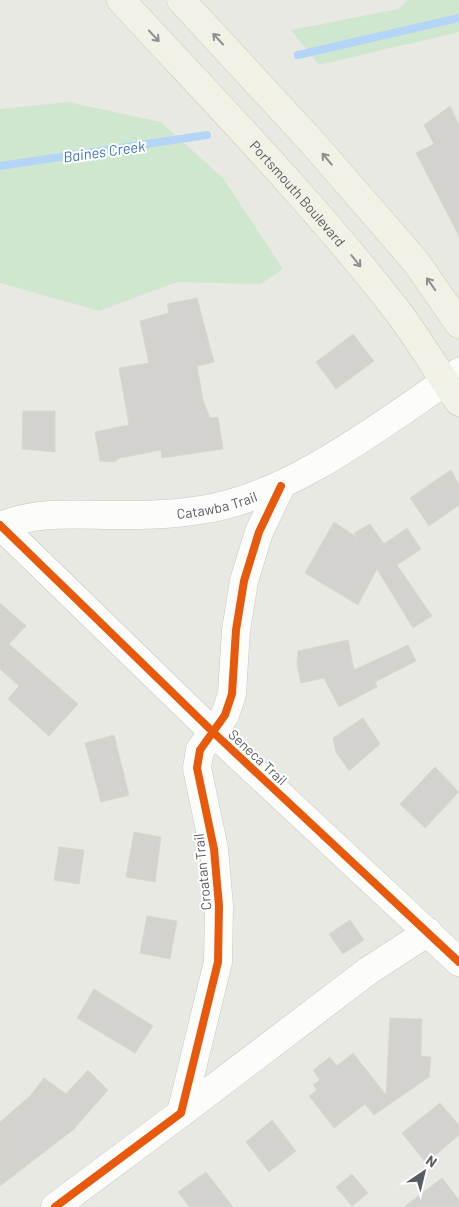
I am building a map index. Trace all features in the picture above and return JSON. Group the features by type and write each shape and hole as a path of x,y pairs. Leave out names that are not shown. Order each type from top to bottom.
{"main road":[{"name":"Portsmouth Boulevard","path":"121,0 234,122 350,254 454,385"},
{"path":"181,0 313,143 416,262 459,324"}],"street":[{"name":"Catawba Trail","path":"0,525 16,519 41,514 129,515 201,510 233,503 281,486 454,385"},
{"name":"Croatan Trail","path":"181,1113 218,962 219,906 214,850 196,768 200,750 214,733 225,715 232,694 236,630 244,580 260,532 281,486"},
{"name":"Seneca Trail","path":"0,525 214,733 459,962"},
{"path":"55,1207 368,971 428,932"}],"green space":[{"path":"408,0 459,0 459,32 319,65 291,30 398,9"},
{"path":"68,102 161,122 223,178 283,269 261,284 177,282 99,311 0,283 0,109"}],"building":[{"path":"450,106 459,125 459,236 416,153 434,144 424,125"},
{"path":"197,298 214,362 197,366 203,400 210,418 218,417 223,449 162,458 161,450 120,458 114,462 100,461 95,432 129,425 119,368 149,363 140,321 169,313 167,304"},
{"path":"353,334 374,361 336,389 316,362"},
{"path":"23,411 55,411 55,452 22,449"},
{"path":"451,470 459,485 459,505 429,526 410,498"},
{"path":"334,522 358,538 354,533 370,524 384,544 407,528 421,549 397,565 432,616 413,628 377,569 358,605 305,573"},
{"path":"0,603 26,626 9,644 78,704 49,736 8,699 19,686 0,669"},
{"path":"348,640 354,670 408,645 416,661 375,682 377,687 339,707 324,678 301,683 297,664 298,651"},
{"path":"363,718 380,744 349,771 336,752 333,738"},
{"path":"114,735 129,795 101,802 85,743"},
{"path":"435,767 459,792 425,828 400,804"},
{"path":"134,832 161,837 155,882 126,877"},
{"path":"59,847 84,850 79,884 54,880"},
{"path":"147,916 177,921 170,959 140,953"},
{"path":"350,920 364,940 343,954 329,934"},
{"path":"94,989 153,1026 135,1053 77,1018"},
{"path":"390,1018 422,1019 421,1056 431,1057 429,1077 374,1115 365,1104 334,1128 309,1096 317,1090 313,1085 320,1080 313,1070 330,1057 337,1066 353,1053 386,1095"},
{"path":"88,1070 108,1090 73,1130 0,1186 0,1122 30,1096 44,1078 66,1094"},
{"path":"440,1103 459,1125 459,1135 426,1163 402,1133"},
{"path":"272,1120 296,1151 269,1172 246,1142"},
{"path":"206,1172 233,1207 190,1207 178,1192"},
{"path":"352,1174 368,1193 352,1206 336,1187"},
{"path":"442,1178 459,1200 459,1207 404,1207"}],"waterway":[{"name":"Baines Creek","path":"298,55 459,18"},
{"name":"Baines Creek","path":"0,166 207,135"}],"cycle path":[{"path":"55,1207 181,1113 218,962 219,906 214,849 197,768 200,750 225,715 232,694 236,630 244,581 259,532 281,486"},
{"path":"0,525 214,733 459,962"}]}
